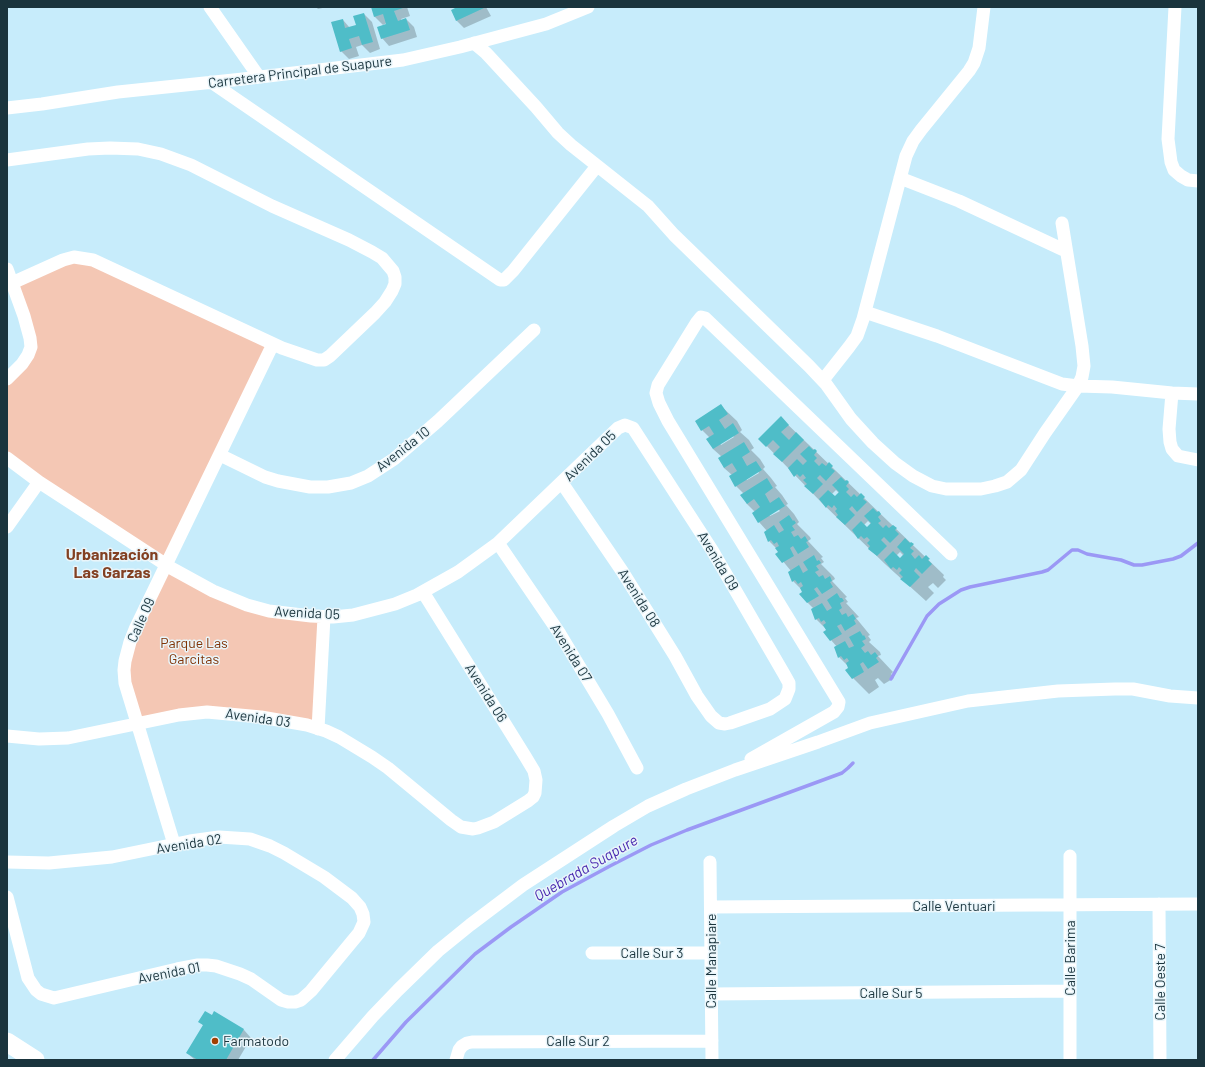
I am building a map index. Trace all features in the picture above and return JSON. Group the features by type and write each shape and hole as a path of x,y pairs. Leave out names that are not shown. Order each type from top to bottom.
{"main road":[{"path":"7,1042 35,1060"}],"street":[{"path":"210,7 259,77"},
{"name":"Carretera Principal de Suapure","path":"7,108 118,92 403,60 474,44 546,24 588,7"},
{"path":"822,380 857,336 865,312 906,156 913,141 974,63 979,48 984,7"},
{"path":"1175,7 1168,139 1171,162 1174,170 1181,176 1188,180 1198,181"},
{"path":"474,44 486,53 536,106 558,133 648,206 674,235 822,380 861,431 895,463 913,476 932,486 946,489 964,490 981,489 1007,482 1021,470 1078,386 1082,377 1084,366 1062,223"},
{"path":"211,82 500,280 504,280 513,271 597,166"},
{"path":"7,160 88,149 110,148 138,149 161,154 190,165 272,206 349,240 382,258 393,271 395,277 395,284 392,291 375,314 324,360 317,360 274,344 140,281 87,259 74,257 63,260 12,283"},
{"path":"900,178 960,201 1066,251"},
{"path":"7,269 24,316 31,347 22,364 7,379"},
{"path":"865,312 937,336 1062,384 1078,386 1106,386 1172,393 1198,394"},
{"path":"735,770 771,747 834,712 838,707 839,702 668,421 659,403 656,392 658,385 696,322 701,317 705,318 951,554"},
{"name":"Avenida 10","path":"220,455 265,477 278,481 310,487 328,487 351,483 368,476 394,459 534,330"},
{"name":"Calle 09","path":"174,844 125,684 125,661 128,647 136,626 274,344"},
{"path":"1172,393 1170,430 1170,442 1172,449 1178,456 1198,460"},
{"name":"Avenida 05","path":"7,458 39,482 167,565 213,591 247,605 269,611 324,617 353,615 395,604 423,592 458,572 498,543 618,428 625,426 633,428"},
{"name":"Avenida 09","path":"633,428 712,550 789,683 789,689 785,699 770,709 725,724 719,723 711,716"},
{"path":"7,527 39,482"},
{"name":"Avenida 08","path":"562,483 622,571 675,656 697,696 711,716"},
{"name":"Avenida 07","path":"498,543 560,634 608,714 637,768"},
{"name":"Avenida 06","path":"423,592 534,771 536,786 533,797 514,810 478,828"},
{"path":"318,729 324,617"},
{"path":"335,1060 373,1016 423,966 463,930 579,848 633,814 679,792 735,770 870,723 968,701 1058,691 1115,689 1133,689 1170,696 1198,698"},
{"name":"Avenida 03","path":"7,736 39,739 68,738 179,715 207,712 262,717 318,729 339,737 383,764 461,827 473,829 478,828"},
{"name":"Avenida 02","path":"7,862 49,863 106,858 174,844 219,837 250,839 270,846 305,864 324,876 352,898 360,907 363,914 364,922 359,933 306,996"},
{"name":"Calle Barima","path":"1070,856 1070,1060"},
{"name":"Calle Manapiare","path":"710,862 712,1060"},
{"name":"Avenida 01","path":"7,897 28,978 36,990 48,996 59,997 198,965 216,966 240,974 251,979 281,1000 295,1002 306,996"},
{"name":"Calle Oeste 7","path":"1159,904 1160,1060"},
{"name":"Calle Ventuari","path":"711,907 1198,904"},
{"name":"Calle Sur 3","path":"592,953 711,953"},
{"name":"Calle Sur 5","path":"711,994 1070,991"},
{"name":"Calle Sur 2","path":"456,1060 458,1050 466,1043 472,1042 712,1041"}],"green space":[{"path":"74,257 273,344 167,565 7,458 7,379 28,355 12,283"},
{"name":"Parque Las Garcitas","path":"167,565 230,599 324,617 318,729 241,714 137,724 124,670"}],"building":[{"path":"371,7 403,7 394,11 398,21 406,18 410,30 381,39 377,27 386,24 383,14 374,17"},
{"path":"457,7 484,8 456,21 451,10"},
{"path":"364,13 373,42 362,45 359,36 349,39 352,48 340,52 331,22 343,19 345,28 356,25 353,16"},
{"path":"721,404 728,414 719,420 725,429 733,423 739,433 713,449 706,439 714,434 709,426 701,431 695,421"},
{"path":"781,416 789,425 781,432 789,440 796,432 804,440 782,462 773,454 780,447 773,440 766,447 758,439"},
{"path":"744,442 750,452 742,457 747,466 756,461 762,470 735,487 729,476 737,471 732,463 724,468 718,458"},
{"path":"809,446 813,450 815,449 817,451 814,455 817,458 814,461 819,466 822,463 826,466 829,462 833,466 831,468 835,471 826,481 820,475 817,478 823,484 813,494 804,486 807,484 803,480 806,478 803,474 800,477 797,474 794,477 788,468 797,459 803,465 807,461 800,454"},
{"path":"841,477 845,481 847,480 849,482 846,486 849,489 846,492 851,497 854,494 857,497 861,493 865,497 863,499 867,502 857,512 852,506 849,509 855,515 845,525 836,517 838,515 835,511 837,509 834,505 832,508 828,505 826,508 819,499 828,490 835,496 839,492 832,485"},
{"path":"767,478 773,488 765,494 770,503 779,497 785,506 758,523 752,513 760,507 754,499 747,504 740,495"},
{"path":"873,508 881,514 878,517 881,521 878,523 883,528 886,525 889,528 893,525 897,528 895,530 899,534 890,543 884,537 881,540 887,546 877,556 868,549 870,546 867,543 870,540 867,537 864,539 861,536 858,539 852,530 861,521 867,527 871,523 864,516"},
{"path":"789,515 796,523 792,526 795,530 791,532 794,537 798,535 801,539 805,536 809,547 798,554 793,546 790,548 794,556 782,563 775,554 778,552 775,548 779,546 777,542 774,544 771,540 768,542 764,532 774,525 779,533 784,530 779,522"},
{"path":"905,538 910,543 911,542 914,544 910,548 914,551 911,554 915,559 919,555 922,559 926,555 932,564 922,574 916,568 914,571 920,577 910,587 900,579 903,577 899,573 902,570 899,567 897,570 893,567 891,569 884,560 893,551 900,558 904,554 897,547"},
{"path":"814,555 817,561 819,560 821,563 816,566 819,570 815,572 819,577 823,575 825,579 830,576 832,581 830,582 833,587 822,594 817,587 814,589 819,596 807,603 799,594 802,592 800,588 803,586 801,582 798,584 795,580 792,582 788,572 799,565 803,573 808,570 803,562"},
{"path":"837,593 844,601 840,603 842,608 839,610 842,615 846,613 848,617 853,614 856,619 854,620 856,624 845,631 841,624 837,626 842,634 830,641 823,632 826,630 823,625 826,623 824,620 821,622 819,618 815,620 811,609 822,603 827,611 832,608 827,600"},
{"path":"860,631 866,639 862,641 865,645 861,648 865,653 868,651 871,655 875,652 878,656 876,658 879,662 868,669 863,662 860,664 864,672 852,679 845,670 848,668 846,663 849,661 847,658 844,660 841,656 838,658 834,647 845,641 849,648 854,646 849,637"},
{"name":"Farmatodo","path":"205,1011 212,1015 214,1011 244,1029 226,1060 198,1060 186,1053 203,1025 198,1022"}],"waterway":[{"name":"Quebrada Suapure","path":"891,679 927,616 939,604 961,590 1048,570 1072,550 1121,560 1134,565 1142,565 1181,556 1198,543"},
{"name":"Quebrada Suapure","path":"373,1060 406,1022 475,954 562,892 651,845 687,830 842,773 853,763"}],"place":[{"name":"Farmatodo","path":"215,1041"}],"district":[{"name":"Urbanización Las Garzas","path":"112,564"}]}
